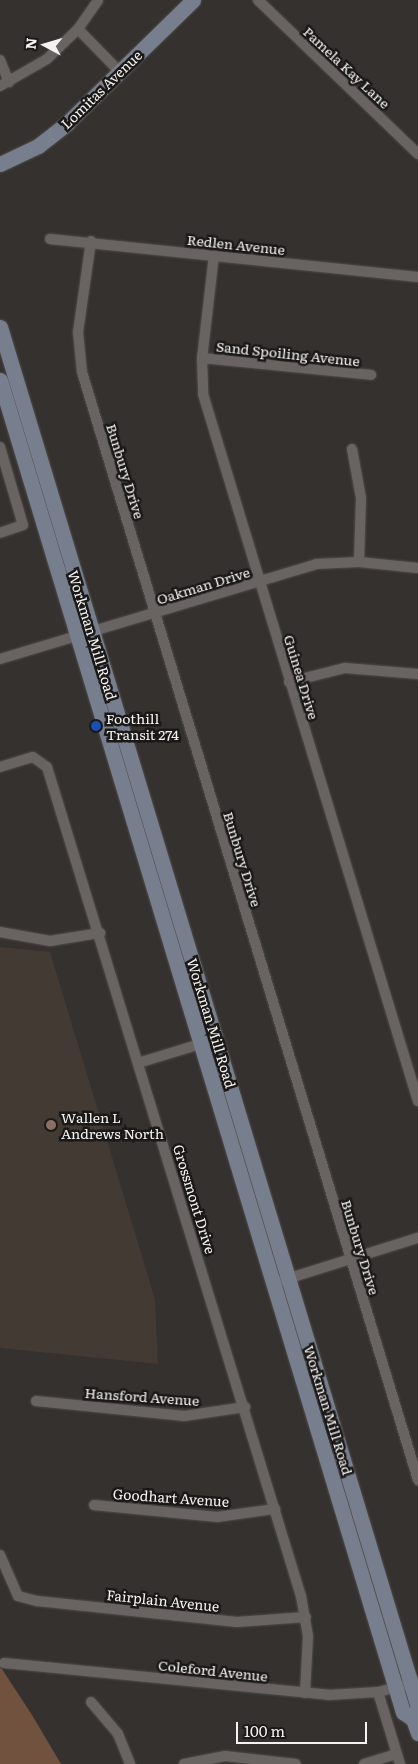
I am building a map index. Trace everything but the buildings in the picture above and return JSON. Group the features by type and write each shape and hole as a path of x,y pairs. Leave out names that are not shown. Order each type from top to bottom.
{"main road":[{"name":"Lomitas Avenue","path":"0,164 50,137 193,0"},
{"name":"Workman Mill Road","path":"0,327 414,1683 418,1707 413,1719"},
{"name":"Workman Mill Road","path":"0,380 403,1712 413,1719 418,1733"}],"street":[{"path":"0,60 5,84 36,67 78,29 98,0"},
{"name":"Pamela Kay Lane","path":"258,0 418,154"},
{"path":"78,29 120,72"},
{"name":"Redlen Avenue","path":"50,239 91,241 418,277"},
{"name":"Bunbury Drive","path":"91,241 78,332 82,372 418,1480"},
{"name":"Guinea Drive","path":"214,255 202,358 203,394 289,682 418,1101"},
{"name":"Sand Spoiling Avenue","path":"202,358 371,375"},
{"path":"0,447 23,525 0,533"},
{"path":"352,449 361,498 360,562"},
{"name":"Oakman Drive","path":"0,659 93,634 316,564 360,562 418,568"},
{"path":"289,682 344,668 418,674"},
{"name":"Grossmont Drive","path":"0,767 33,757 47,767 100,933 138,1063 245,1407 306,1617 306,1693"},
{"path":"0,932 50,941 100,933"},
{"path":"138,1063 217,1039"},
{"path":"274,1283 418,1238"},
{"name":"Hansford Avenue","path":"36,1401 184,1416 245,1407"},
{"name":"Goodhart Avenue","path":"94,1505 217,1516 275,1508"},
{"name":"Fairplain Avenue","path":"0,1555 18,1596 37,1601 237,1622 306,1617"},
{"name":"Coleford Avenue","path":"4,1663 306,1693 378,1692 414,1683"},
{"path":"364,1764 399,1759 378,1692"},
{"path":"91,1702 118,1734 130,1764"},
{"path":"184,1764 225,1756 296,1764"}],"shaded area":[{"name":"Wallen L Andrews North","path":"0,947 50,952 155,1299 158,1364 0,1348"},
{"path":"0,1666 32,1715 61,1764 0,1764"}],"place":[{"name":"Foothill Transit 274","path":"96,726"},
{"name":"Wallen L Andrews North","path":"51,1125"}]}
